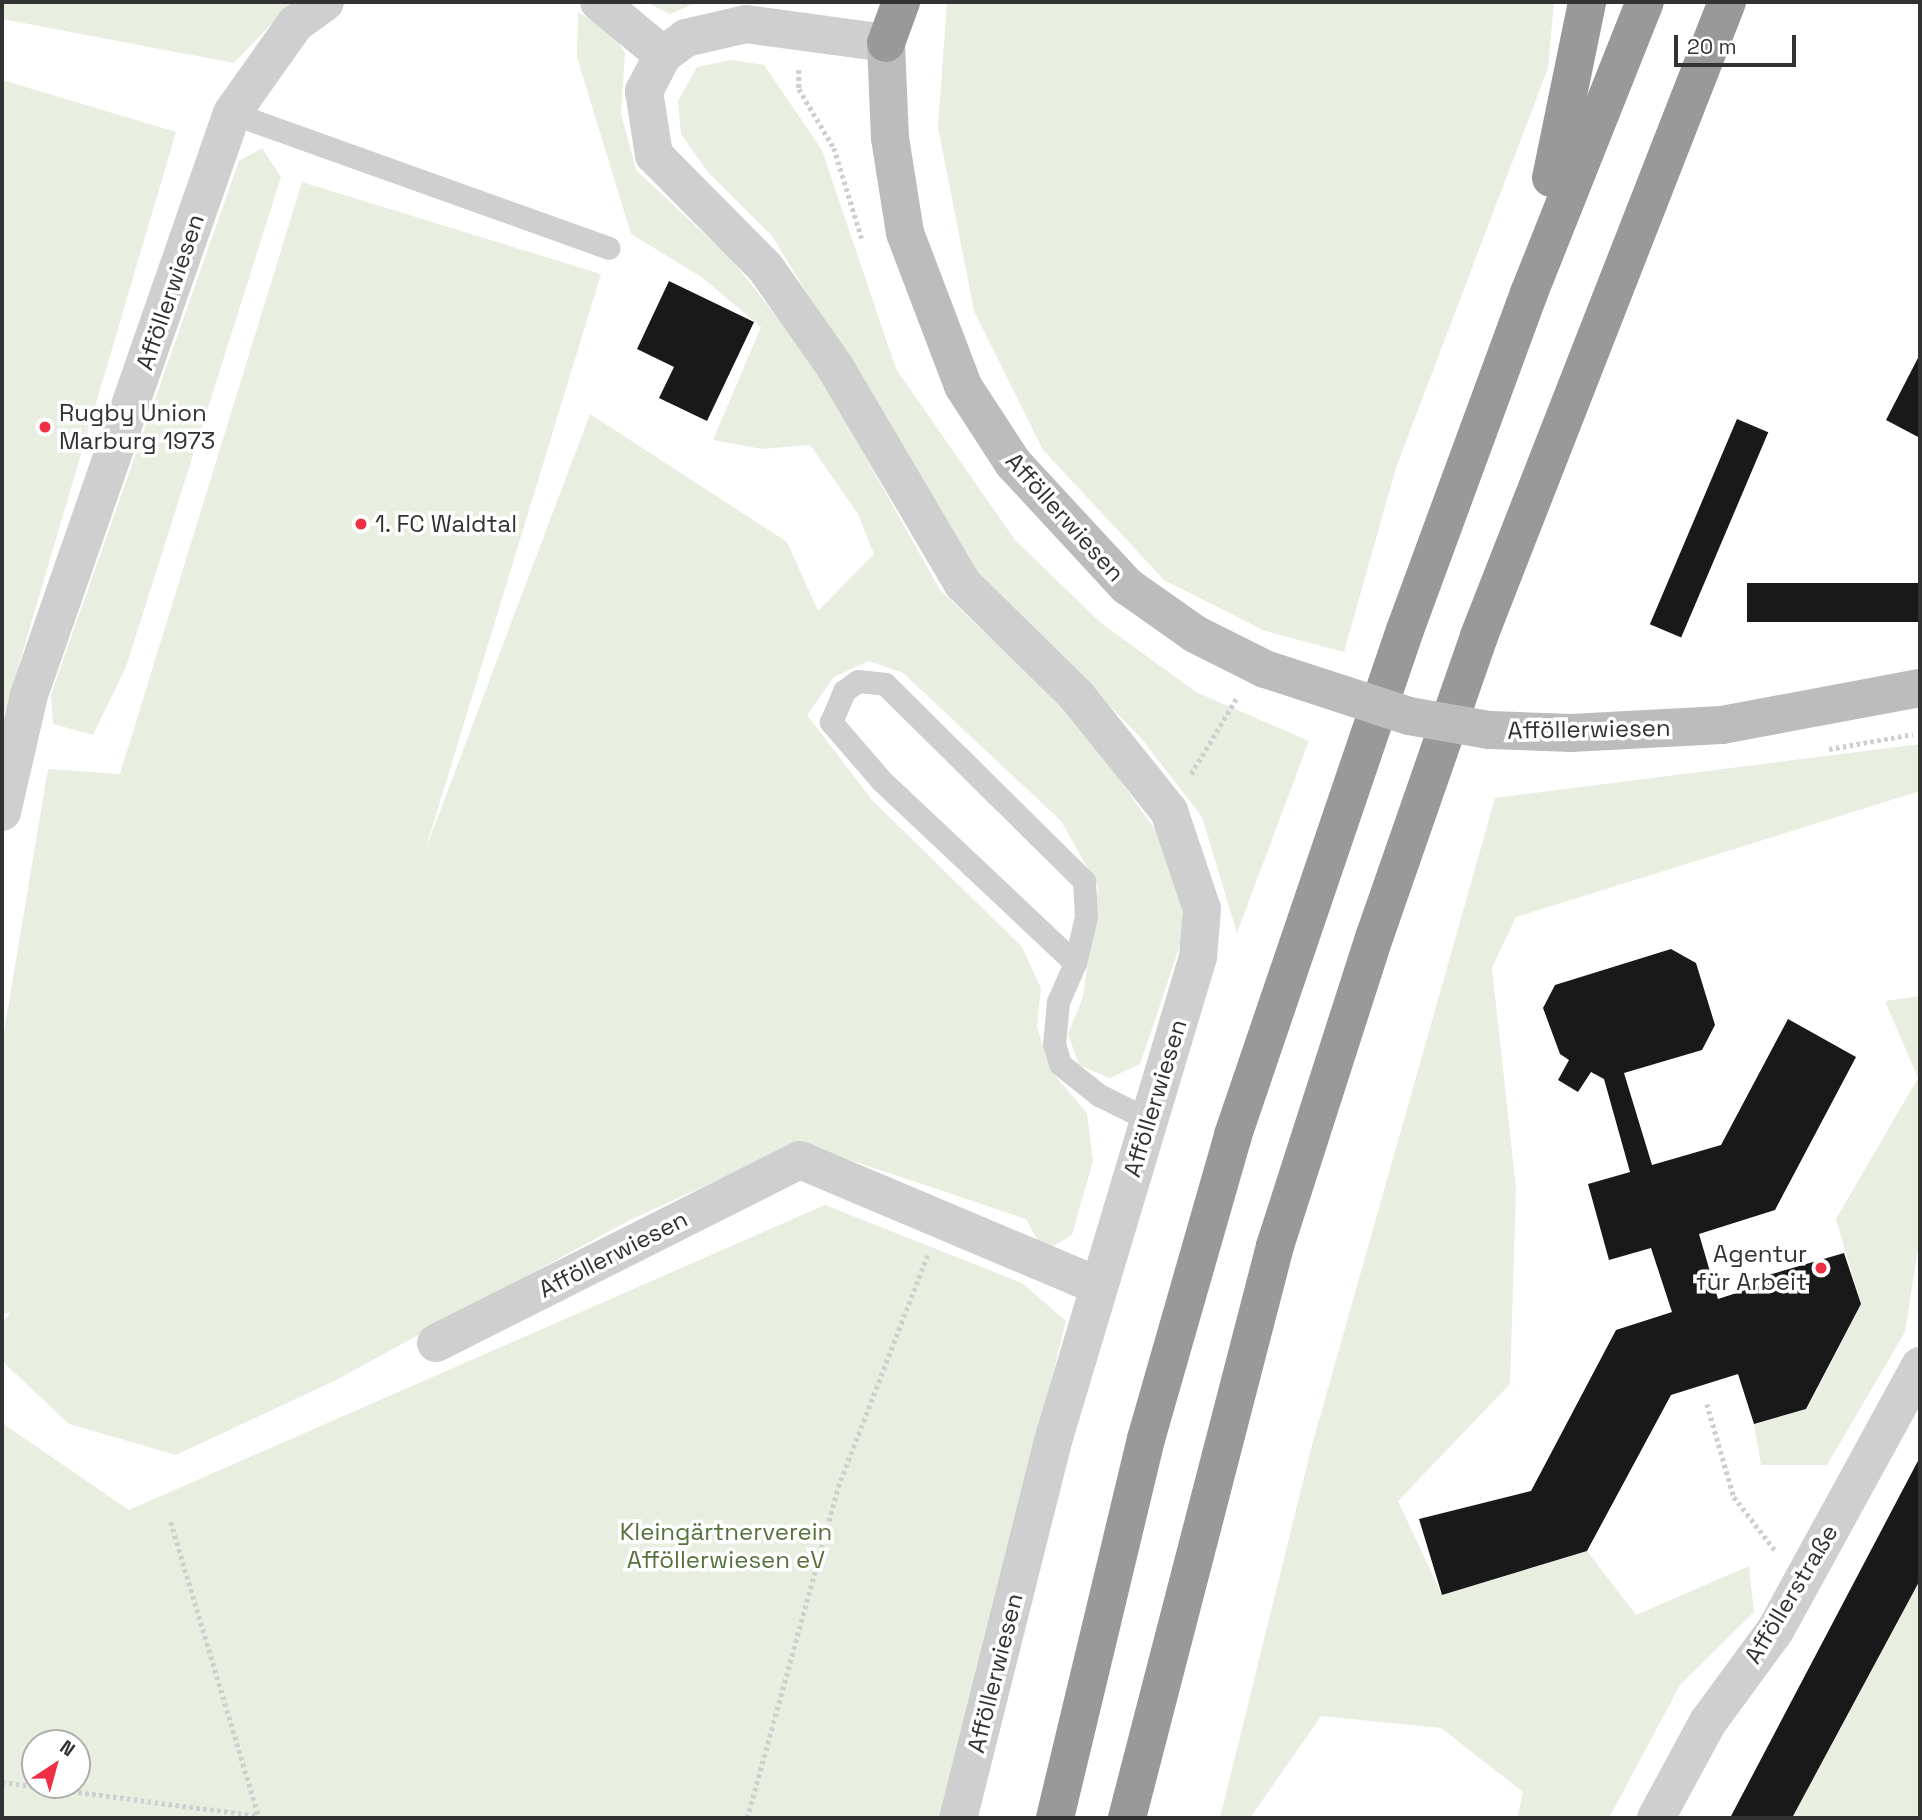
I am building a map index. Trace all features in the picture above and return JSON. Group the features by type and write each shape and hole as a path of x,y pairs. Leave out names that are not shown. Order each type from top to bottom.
{"highway":[{"path":"886,43 890,2"},
{"path":"886,43 901,2"},
{"path":"1529,293 1587,2"},
{"path":"1055,1818 1146,1439 1233,1135 1335,826 1529,293 1645,2"},
{"path":"1128,1818 1271,1259 1375,935 1479,636 1727,2"}],"main road":[{"name":"Afföllerwiesen","path":"886,43 890,138 905,233 963,386 1013,463 1127,586 1253,679 1409,716 1489,730 1571,733 1722,725 1920,688"}],"street":[{"name":"Afföllerwiesen","path":"2,812 29,695 232,113 295,24 326,2"},
{"path":"599,2 663,55"},
{"name":"Afföllerwiesen","path":"886,43 746,24 686,38 663,55 644,91 654,155 772,277 835,367 963,584 1076,695 1169,810 1202,909 1198,957 1099,1286 958,1818"},
{"name":"Afföllerwiesen","path":"436,1343 800,1160 1099,1286"},
{"name":"Afföllerstraße","path":"1656,1818 1708,1721 1776,1629 1920,1366"}],"lane":[{"path":"232,113 609,248"},
{"path":"1075,963 881,780 831,722 844,691 858,681 885,684 1084,881 1086,917 1075,963 1058,1002 1054,1044 1060,1064 1099,1095 1149,1120"}],"path":[{"path":"1169,810 1253,679"},
{"path":"747,1818 838,1487 941,1219"},
{"path":"1707,1404 1734,1497 1781,1558"},
{"path":"2,1782 259,1817 171,1522"}],"green space":[{"path":"2,2 292,2 234,63 2,19"},
{"path":"646,2 698,2 670,14"},
{"path":"947,2 1554,2 1548,68 1396,468 1344,652 1265,631 1164,580 1043,450 974,311 938,127"},
{"path":"578,12 614,35 625,53 621,113 636,170 731,259 813,363 940,590 1074,717 1160,836 1183,896 1181,942 1140,1064 1110,1078 1079,1065 1068,1034 1083,997 1098,886 1061,821 903,673 869,661 834,677 807,715 872,800 1022,947 1041,988 1037,1027 1051,1071 1087,1113 1093,1161 1072,1235 1044,1252 1026,1219 799,1143 630,1220 334,1381 176,1455 69,1424 2,1361 2,1323 10,1313 2,1313 2,1044 48,769 120,774 302,182 601,274 425,851 590,414 787,542 818,611 874,554 858,514 810,445 762,449 713,440 761,327 703,278 631,234 577,57"},
{"path":"731,60 764,65 822,150 896,369 1015,540 1101,623 1196,692 1309,741 1237,933 1202,817 1141,738 975,569 772,236 707,171 681,134 678,101 697,67"},
{"name":"Rugby Union Marburg 1973","path":"2,80 176,132 2,722"},
{"path":"262,148 281,177 126,667 93,735 53,724 51,694 239,161"},
{"path":"1920,744 1920,791 1516,917 1492,968 1516,1188 1510,1384 1398,1501 1442,1595 1587,1551 1636,1615 1749,1566 1754,1612 1680,1685 1609,1818 1517,1818 1523,1792 1441,1728 1321,1716 1250,1818 1220,1818 1312,1445 1495,798"},
{"path":"1920,996 1920,1236 1905,1332 1827,1465 1761,1465 1754,1424 1807,1409 1861,1305 1836,1219 1918,1078 1885,1001"},
{"name":"Kleingärtnerverein Afföllerwiesen eV","path":"825,1205 1022,1283 1066,1321 943,1818 2,1818 2,1423 129,1510"},
{"path":"1920,1580 1920,1818 1792,1818 1832,1744"}],"building":[{"path":"669,281 754,322 707,421 659,398 674,367 637,349"},
{"path":"1920,354 1920,438 1886,420"},
{"path":"1737,419 1768,432 1681,638 1650,624"},
{"path":"1747,583 1920,583 1920,622 1747,622"},
{"name":"Agentur für Arbeit","path":"1671,949 1696,963 1715,1025 1702,1050 1624,1073 1652,1165 1721,1145 1788,1019 1856,1057 1775,1210 1699,1234 1718,1299 1758,1286 1765,1276 1844,1253 1861,1304 1806,1409 1754,1424 1738,1374 1671,1395 1587,1551 1442,1595 1419,1519 1531,1491 1616,1330 1672,1312 1651,1248 1609,1260 1588,1184 1630,1172 1604,1079 1591,1072 1578,1092 1558,1080 1569,1060 1560,1054 1543,1008 1555,985"},
{"path":"1920,1457 1920,1580 1792,1818 1730,1818"}],"place":[{"name":"Rugby Union Marburg 1973","path":"45,427"},
{"name":"1. FC Waldtal","path":"361,524"},
{"name":"Agentur für Arbeit","path":"1821,1268"}]}
